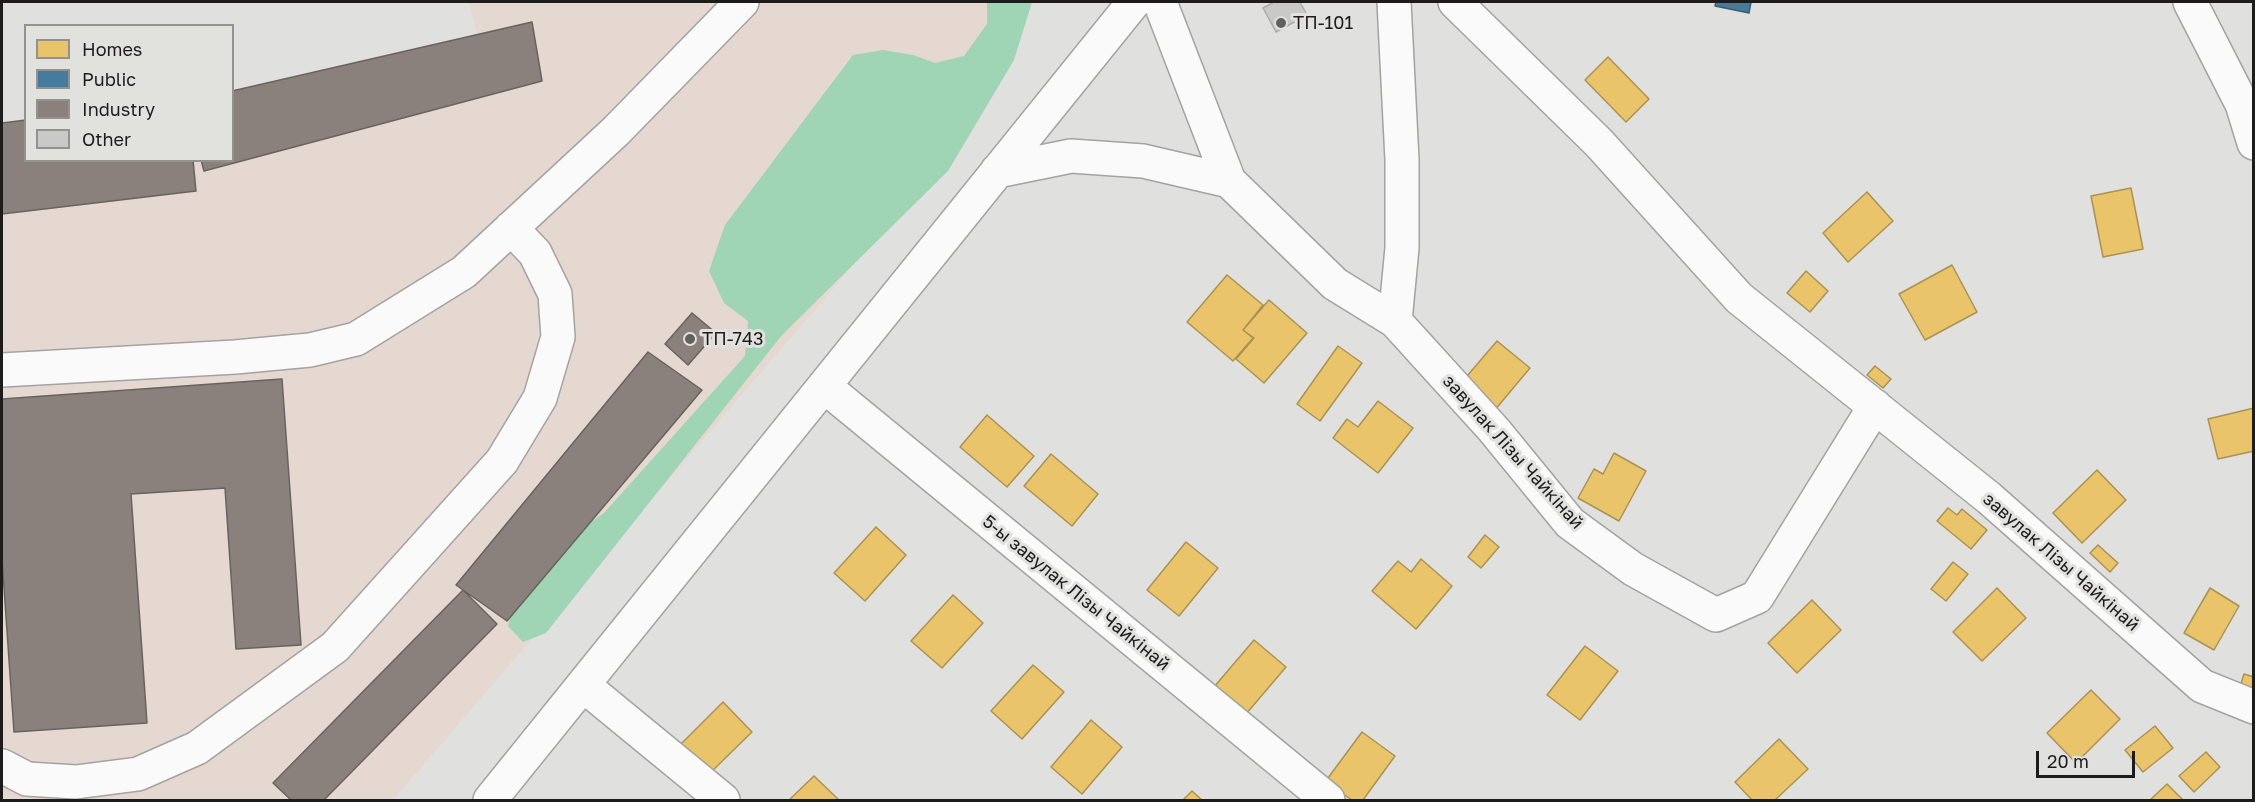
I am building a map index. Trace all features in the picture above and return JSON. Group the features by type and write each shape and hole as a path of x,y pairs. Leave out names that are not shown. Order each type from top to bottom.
{"street":[{"path":"2,370 246,356 310,350 356,339 464,272 616,131 742,2"},
{"path":"490,801 1134,2"},
{"path":"1160,2 1229,182 1335,284 1395,321 1402,237 1402,160 1394,2"},
{"name":"завулак Лізы Чайкінай","path":"1455,2 1599,143 1739,297 1989,498 2202,686 2253,707"},
{"path":"2190,2 2242,105 2253,143"},
{"path":"2242,105 2253,71"},
{"path":"997,171 1071,156 1143,161 1229,182"},
{"path":"2,766 27,779 76,782 138,774 197,748 335,647 502,461 540,398 558,337 555,294 534,253 511,228"},
{"name":"завулак Лізы Чайкінай","path":"1395,321 1494,430 1570,523 1633,569 1716,615 1757,597 1875,406"},
{"name":"5-ы завулак Лізы Чайкінай","path":"824,386 1328,801"},
{"path":"583,685 723,801"}],"shaded area":[{"path":"469,2 1030,2 910,199 393,800 2,800 2,123 24,120 24,162 234,162 234,91 477,35"}],"green space":[{"path":"987,2 1032,2 1014,60 948,171 782,335 546,633 523,642 508,626 514,598 551,550 604,513 745,356 748,321 724,303 709,271 725,225 853,55 883,50 913,55 935,63 964,56 987,24"}],"building: Homes":[{"path":"1608,57 1649,99 1626,122 1585,80"},
{"path":"2131,188 2143,249 2103,257 2091,196"},
{"path":"1867,192 1893,221 1848,262 1823,233"},
{"path":"1952,265 1977,312 1925,340 1899,294"},
{"path":"1806,271 1828,291 1810,312 1787,293"},
{"path":"1227,275 1263,305 1243,330 1253,338 1233,361 1187,322"},
{"path":"1269,300 1307,333 1264,383 1236,359 1254,338 1243,330"},
{"path":"1497,341 1530,368 1494,411 1461,383"},
{"path":"1338,346 1362,363 1320,421 1297,404"},
{"path":"1875,366 1891,379 1883,388 1867,375"},
{"path":"1378,401 1413,428 1378,473 1333,438 1347,419 1358,427"},
{"path":"2254,408 2254,451 2218,459 2208,419"},
{"path":"987,415 1034,456 1007,487 960,447"},
{"path":"1614,453 1646,471 1619,521 1578,498 1594,469 1603,474"},
{"path":"1051,454 1098,494 1072,526 1024,486"},
{"path":"2097,470 2126,500 2082,543 2053,513"},
{"path":"1948,508 1957,515 1962,509 1987,530 1971,549 1937,521"},
{"path":"876,527 906,555 865,601 834,573"},
{"path":"1485,535 1499,547 1481,568 1468,557"},
{"path":"1186,542 1218,568 1179,616 1147,590"},
{"path":"2098,545 2118,563 2110,572 2090,553"},
{"path":"1421,559 1452,586 1416,629 1372,591 1398,561 1411,572"},
{"path":"1953,562 1968,574 1946,601 1931,589"},
{"path":"1997,588 2026,618 1982,661 1953,632"},
{"path":"2210,588 2239,606 2214,650 2184,633"},
{"path":"953,595 983,623 942,668 911,641"},
{"path":"1812,600 1841,630 1797,673 1768,643"},
{"path":"1254,640 1286,667 1246,714 1214,687"},
{"path":"1585,646 1618,671 1580,720 1547,695"},
{"path":"1033,665 1064,692 1022,739 991,711"},
{"path":"2244,674 2254,677 2254,692 2240,687"},
{"path":"2091,690 2120,719 2076,763 2047,733"},
{"path":"723,702 752,732 708,775 679,746"},
{"path":"1091,720 1122,747 1082,794 1051,767"},
{"path":"2155,726 2173,748 2143,772 2125,750"},
{"path":"1362,732 1395,756 1363,800 1352,800 1325,782"},
{"path":"1779,739 1808,769 1775,800 1752,800 1735,782"},
{"path":"2206,752 2220,767 2194,792 2179,776"},
{"path":"814,776 839,800 789,800"},
{"path":"2167,784 2183,800 2150,800"},
{"path":"1192,791 1202,800 1183,800"}],"building: Public":[{"path":"1716,2 1751,2 1749,13 1715,6"}],"building: Industry":[{"path":"532,22 542,81 204,171 202,162 234,162 234,91"},
{"path":"24,120 24,162 193,162 196,191 2,214 2,123"},
{"name":"ТП-743","path":"692,313 716,333 688,365 665,344"},
{"path":"648,352 702,390 507,621 456,585"},
{"path":"282,379 301,645 236,649 225,488 131,494 147,723 14,732 2,559 2,399"},
{"path":"463,590 497,624 324,800 291,800 273,783"}],"building: Other":[{"name":"ТП-101","path":"1274,2 1300,2 1307,15 1276,32 1263,8"}],"place":[{"name":"ТП-101","path":"1281,23"},
{"name":"ТП-743","path":"690,339"}]}
